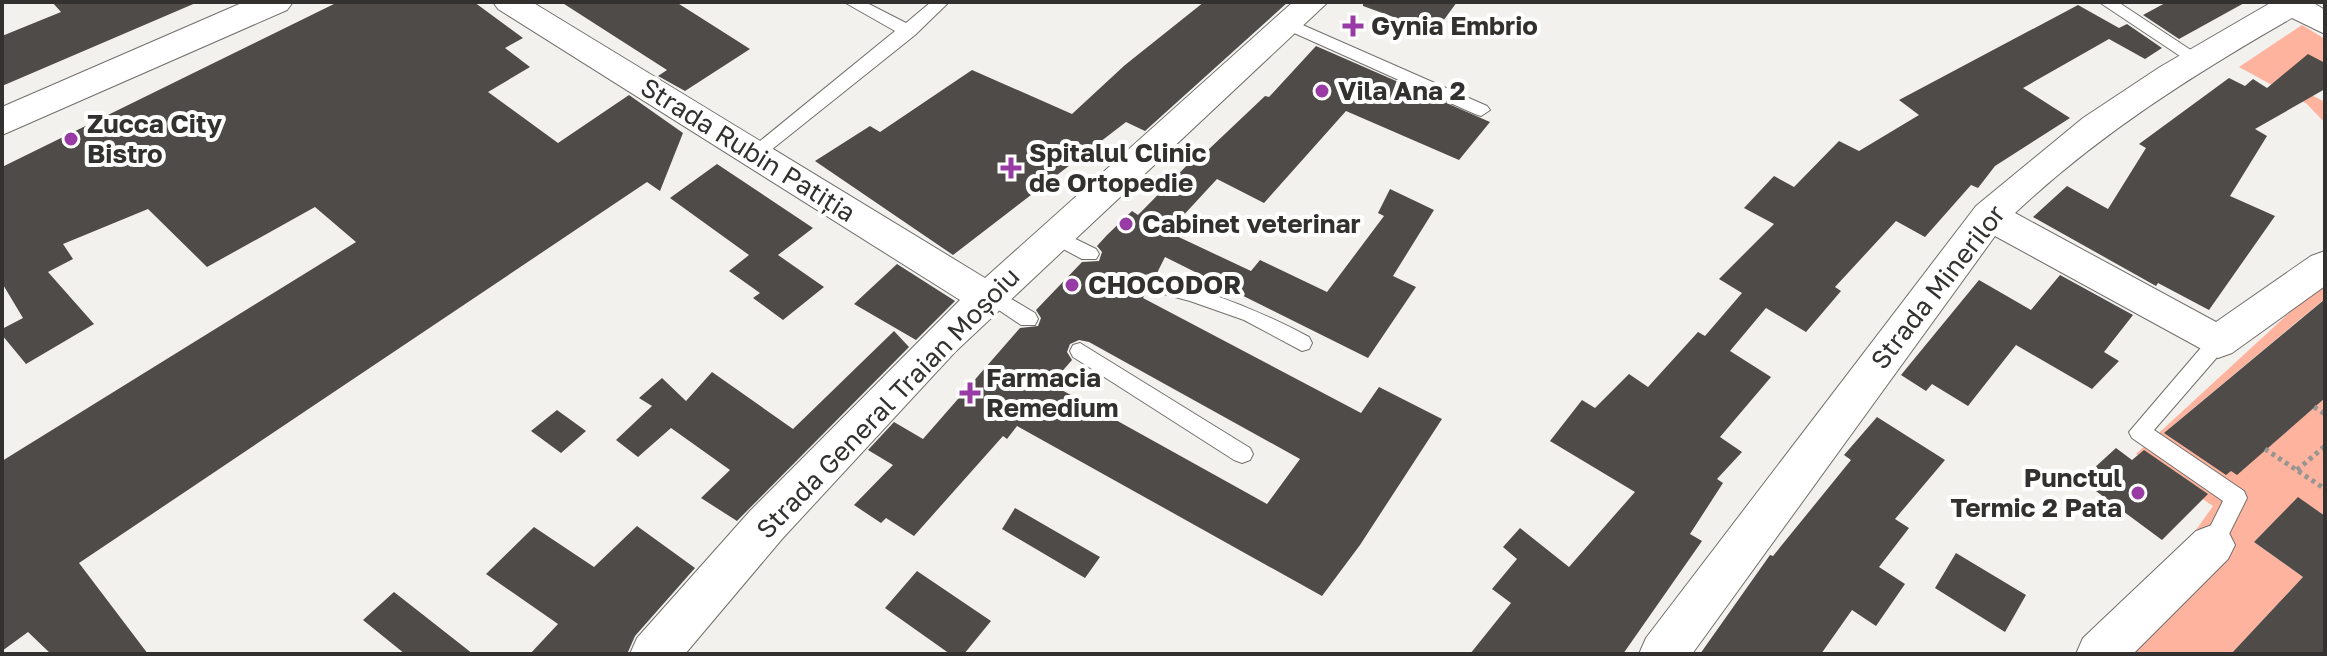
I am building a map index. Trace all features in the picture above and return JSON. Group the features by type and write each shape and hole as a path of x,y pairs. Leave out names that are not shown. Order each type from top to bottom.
{"main road":[{"path":"2,122 275,2"}],"street":[{"name":"Strada Rubin Patiția","path":"509,2 989,296"},
{"name":"Strada Minerilor","path":"1663,654 1989,216 2037,168 2198,60 2302,10"},
{"name":"Strada General Traian Moșoiu","path":"654,654 777,514 941,341 1300,13"},
{"path":"1989,216 2218,342 2325,266"},
{"path":"2100,654 2212,545"}],"lane":[{"path":"852,2 909,31"},
{"path":"755,154 941,2"},
{"path":"2107,2 2198,60"},
{"path":"1300,13 1481,110"},
{"path":"1055,236 1089,254"},
{"path":"1141,281 1193,294 1251,315 1302,343"},
{"path":"989,296 1028,319"},
{"path":"2212,545 2236,498 2140,432 2218,342"},
{"path":"1080,351 1242,454"}],"path":[{"path":"2314,407 2325,414"},
{"path":"2297,470 2325,446"},
{"path":"2265,449 2325,489"}],"shaded area":[{"path":"2302,25 2325,39 2325,63 2279,78 2325,102 2325,123 2307,104 2239,67"},
{"path":"2325,280 2325,303 2322,301 2171,427 2237,474 2325,398 2325,516 2298,498 2254,542 2303,577 2231,654 2108,654 2213,506 2136,454"}],"building":[{"path":"52,2 198,2 2,86 2,36 61,12"},
{"path":"338,2 474,2 523,38 505,48 530,67 488,92 558,143 629,95 683,133 660,191 647,182 79,563 148,654 51,654 28,632 2,651 2,461 356,242 315,207 207,267 148,209 63,244 73,259 48,272 94,324 26,364 2,335 2,329 23,318 2,283 2,167"},
{"path":"561,2 676,2 750,49 685,91 658,76 667,70"},
{"name":"Spitalul Clinic de Ortopedie","path":"1204,2 1288,2 1145,131 1126,122 953,255 815,161 870,126 880,132 972,70 1072,114 1125,65"},
{"path":"1363,2 1457,2 1435,32 1363,6"},
{"path":"2167,2 2246,2 2179,39 2143,15"},
{"path":"2078,5 2119,28 2127,24 2162,48 2145,59 2109,39 2023,88 2070,118 1995,166 1978,188 1971,185 1925,237 1896,221 1835,287 1841,291 1806,332 1766,308 1730,351 1771,377 1720,437 1742,452 1717,479 1723,483 1690,534 1702,541 1623,654 1470,654 1511,603 1492,589 1517,559 1503,547 1520,528 1569,567 1635,492 1550,441 1582,400 1595,408 1629,374 1648,387 1698,332 1705,336 1742,293 1719,279 1774,224 1744,208 1774,176 1794,187 1839,141 1859,151 1919,115 1899,100"},
{"path":"1316,46 1490,122 1459,160 1346,111 1264,203 1217,179 1168,232 1251,271 1260,260 1327,292 1384,216 1378,213 1390,189 1434,210 1393,276 1416,287 1368,358 1165,257 1156,275 1133,273 1128,283 1133,289 1146,292 1143,298 1361,413 1379,387 1442,419 1360,545 1322,596 1017,426 1007,439 1003,436 914,536 886,518 881,523 854,505 893,465 868,450 894,422 923,439 1020,328 1038,326 1041,318 1036,310 1082,262 1099,261 1102,252 1097,246 1107,235 1132,211 1138,215 1204,148 1208,150 1265,96 1269,97","holes":["1079,340 1089,342 1300,459 1267,504 1051,384 1072,360 1067,352 1070,344"]},
{"path":"2308,54 2325,63 2325,89 2255,129 2267,136 2230,196 2275,216 2209,310 2158,283 2156,286 2033,217 2067,186 2108,209 2146,148 2139,144 2229,78 2245,86 2253,79 2267,88"},
{"path":"717,164 813,228 778,255 824,287 783,320 753,298 760,293 729,271 749,255 670,198"},
{"path":"897,264 955,301 916,340 854,304"},
{"path":"2060,275 2133,315 2104,352 2119,361 2092,389 2016,345 1968,406 1932,384 1926,391 1901,375 1979,280 2031,310"},
{"path":"2325,299 2325,398 2237,475 2231,471 2226,475 2164,433"},
{"path":"894,331 909,347 737,521 701,498 730,470 671,428 638,457 616,440 652,406 639,398 662,378 686,401 712,372 793,429"},
{"path":"557,410 586,431 561,453 531,431"},
{"path":"1877,417 1945,460 1895,519 1909,528 1879,567 1905,584 1876,626 1852,610 1821,654 1700,654 1770,555 1773,556 1851,460 1844,455"},
{"name":"Punctul Termic 2 Pata","path":"2116,448 2132,460 2144,450 2208,494 2162,540 2081,480"},
{"path":"2298,497 2325,516 2325,654 2231,654 2303,577 2254,542"},
{"path":"1015,508 1100,557 1085,578 1002,529"},
{"path":"637,526 695,568 635,636 628,652 530,654 558,624 486,574 534,527 594,567"},
{"path":"1956,553 2026,595 2005,632 1935,588"},
{"path":"917,571 991,621 964,654 950,654 885,608"},
{"path":"394,592 473,654 405,654 363,620"}],"place":[{"name":"Gynia Embrio","path":"1353,26"},
{"name":"Vila Ana 2","path":"1322,91"},
{"name":"Zucca City Bistro","path":"71,139"},
{"name":"Spitalul Clinic de Ortopedie","path":"1011,168"},
{"name":"Cabinet veterinar","path":"1126,224"},
{"name":"CHOCODOR","path":"1072,285"},
{"name":"Farmacia Remedium","path":"970,393"},
{"name":"Punctul Termic 2 Pata","path":"2138,493"}]}
